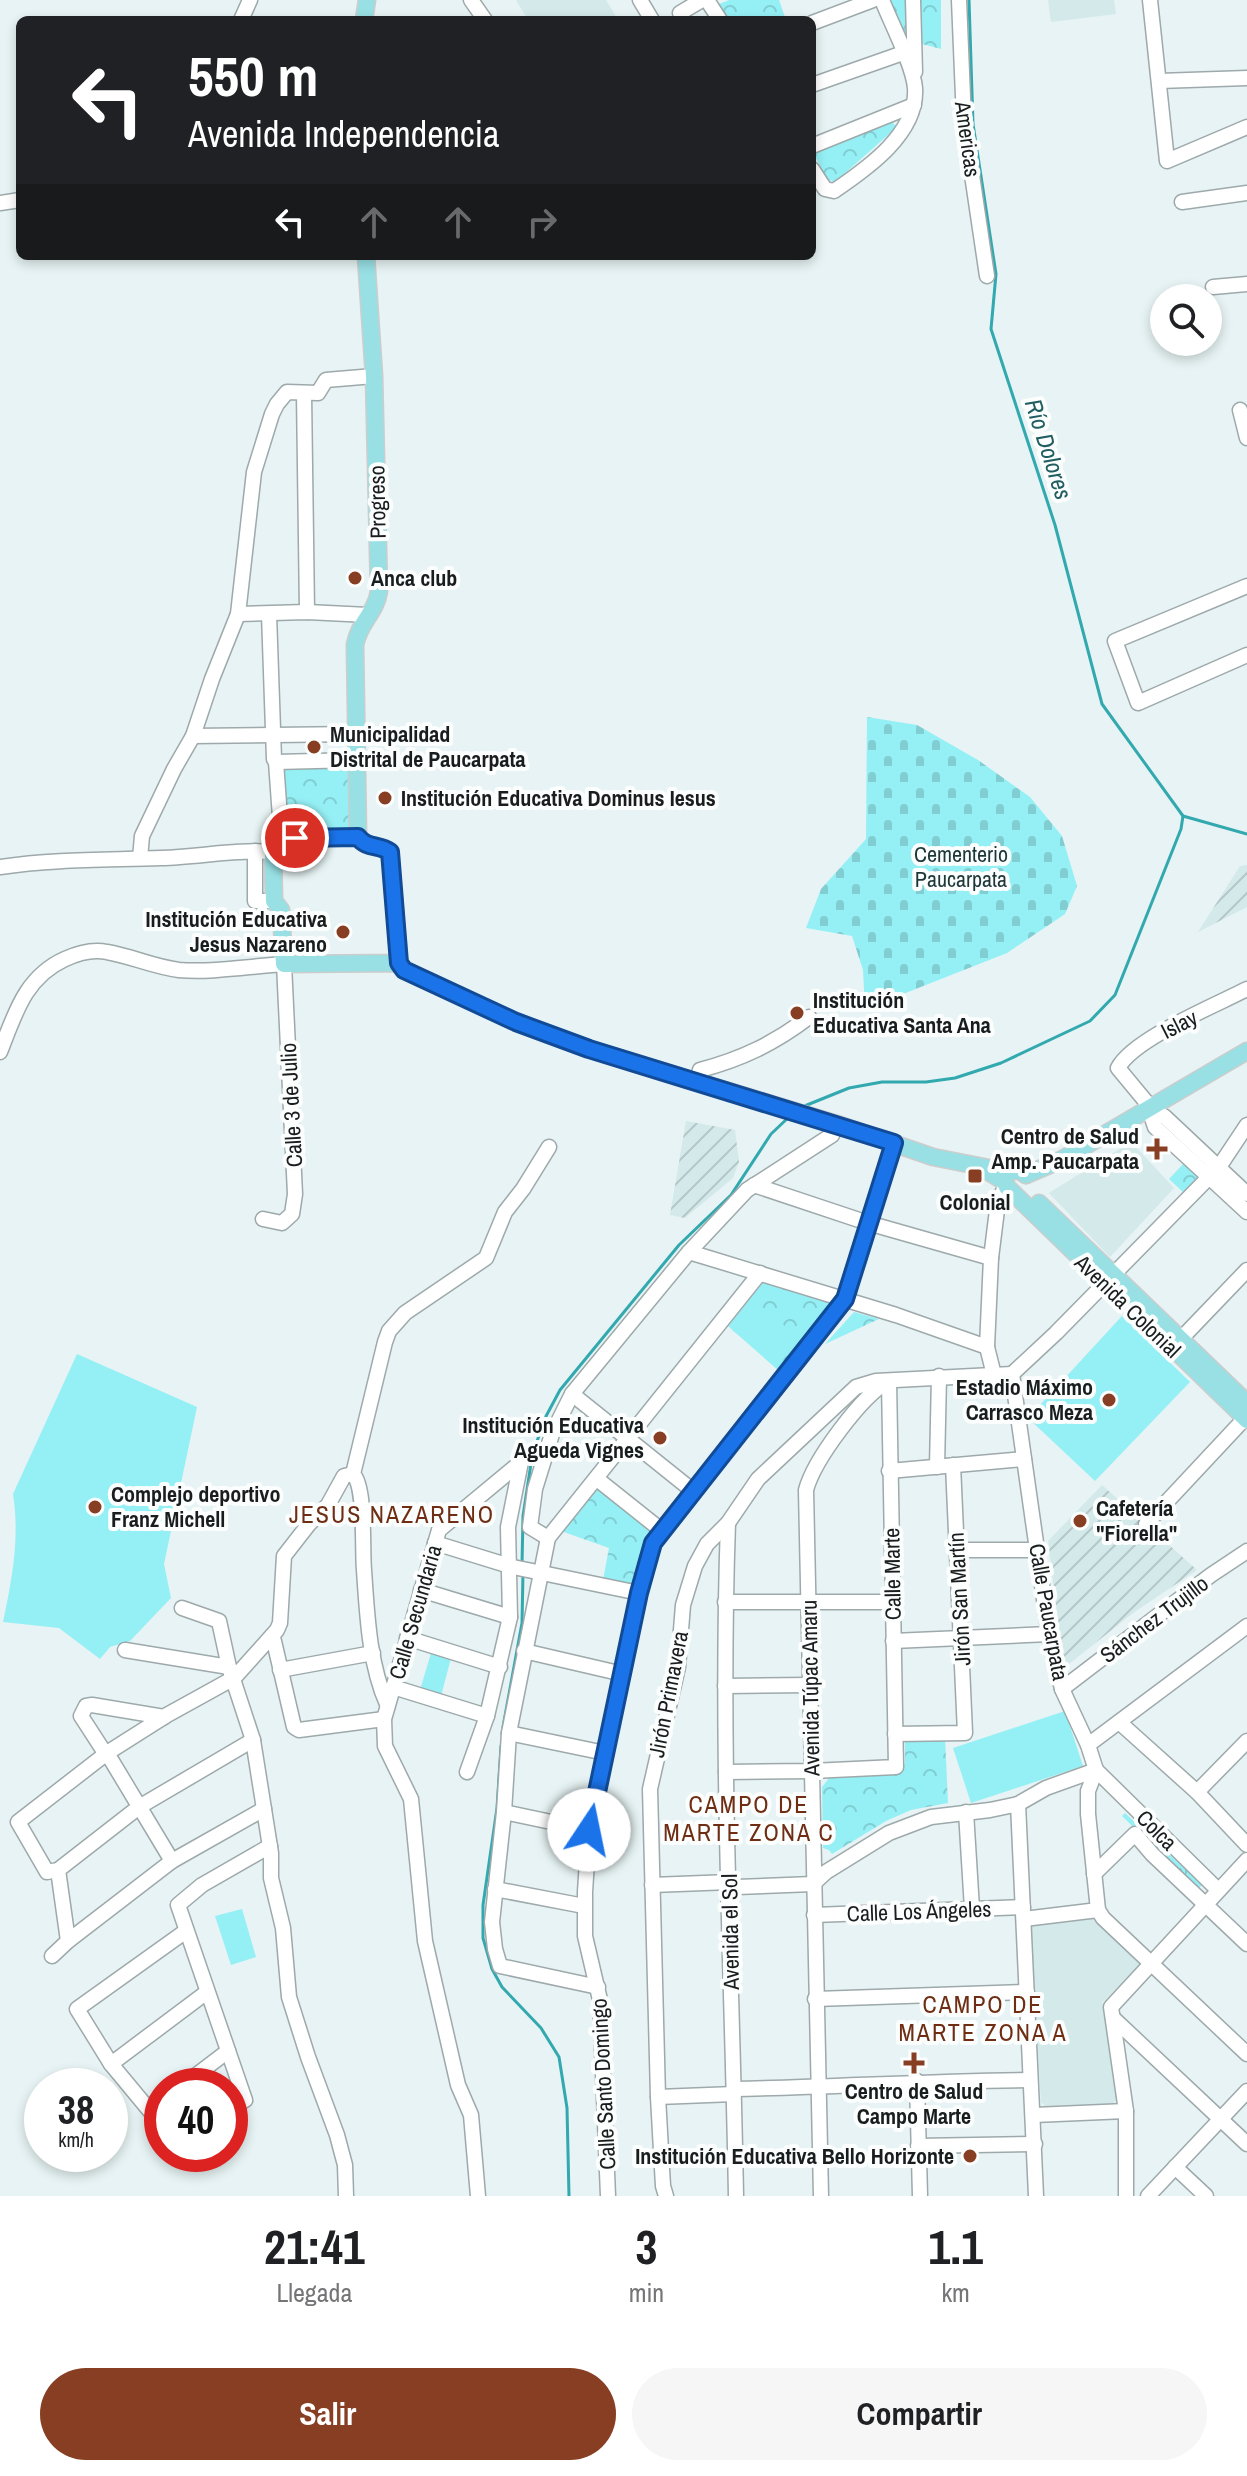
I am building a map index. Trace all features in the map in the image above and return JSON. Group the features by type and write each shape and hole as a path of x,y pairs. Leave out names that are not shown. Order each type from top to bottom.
{"main road":[{"name":"Progreso","path":"358,837 355,645 368,615 377,604 379,591 374,376 366,260"},
{"path":"399,963 284,964 281,910 274,901 278,845 358,837 370,847 384,848 390,852 399,963 404,970 516,1022 696,1083 837,1124 933,1157 983,1168 1014,1182 1061,1160 1247,1051"},
{"name":"Avenida Colonial","path":"1014,1182 1246,1414"}],"street":[{"path":"677,16 704,0 717,16"},
{"path":"816,21 873,0"},
{"path":"882,0 915,85"},
{"path":"816,175 825,189 834,191 888,148 909,119 914,105 915,85 913,0"},
{"name":"Americas","path":"959,0 964,121 987,276"},
{"path":"1150,0 1167,161 1247,127"},
{"path":"816,84 903,53"},
{"path":"1159,81 1247,78"},
{"path":"816,144 914,105"},
{"path":"1182,202 1247,193"},
{"path":"1222,286 1247,284"},
{"path":"140,858 142,836 193,736 238,614 254,472 277,404 287,392 318,393 326,380 374,376"},
{"path":"304,394 307,612"},
{"path":"1240,410 1247,438"},
{"path":"1247,586 1115,641 1138,703 1247,655"},
{"path":"238,614 307,612 368,615"},
{"path":"0,867 39,861 255,851 278,845 281,831 272,735 269,614"},
{"path":"193,736 355,734"},
{"path":"276,762 356,760"},
{"path":"255,851 255,901 274,901"},
{"path":"0,1052 16,1011 31,984 52,965 73,955 107,952 188,970 284,964"},
{"name":"Calle 3 de Julio","path":"263,1219 282,1223 292,1214 295,1194 284,964"},
{"name":"Islay","path":"1149,1107 1118,1068 1123,1059 1148,1040 1247,989"},
{"path":"696,1083 700,1070 758,1051 809,1017"},
{"path":"1149,1107 1155,1127 1247,1194"},
{"path":"548,1538 530,1527 535,1489 552,1434 572,1394 716,1221 754,1185 832,1135 837,1124"},
{"path":"889,1381 1012,1374 1214,1172 1247,1125"},
{"name":"Calle Santo Domingo","path":"608,2196 598,1987 585,1936 584,1906 589,1830 648,1556 661,1530 845,1299 894,1143"},
{"path":"353,1474 389,1331 405,1313 486,1258 505,1212 549,1147"},
{"path":"1214,1172 1247,1212"},
{"path":"994,1375 987,1347 991,1258 998,1202 1014,1182"},
{"path":"754,1185 868,1223 991,1258"},
{"path":"689,1252 845,1299 987,1347"},
{"path":"1176,1344 1247,1270"},
{"path":"598,1987 500,1966 495,1949 492,1922 509,1733 536,1572 548,1538 760,1273"},
{"name":"Calle Paucarpata","path":"1012,1374 1049,1634 1062,1689 1096,1770 1088,1791 1098,1910"},
{"path":"937,1467 939,1376"},
{"name":"Calle Marte","path":"812,1771 896,1767 889,1381"},
{"name":"Jirón Primavera","path":"666,2196 658,2097 650,1789 678,1667 683,1605 707,1544 728,1523 758,1479 847,1393 867,1383 889,1381"},
{"name":"Avenida Túpac Amaru","path":"821,2196 806,1490 819,1460 866,1398 889,1381"},
{"path":"572,1394 693,1491"},
{"path":"1146,1524 1246,1414"},
{"path":"889,1471 1024,1459"},
{"name":"Calle Secundaria","path":"384,1719 441,1527 521,1462 508,1527 511,1566"},
{"name":"Jirón San Martín","path":"895,1734 965,1733 953,1465"},
{"path":"253,1740 139,1807 58,1870 47,1872 18,1822 107,1753 231,1673 273,1637 280,1623 284,1556 328,1505 344,1476 353,1474"},
{"path":"353,1474 358,1479 373,1653 378,1685 387,1704"},
{"path":"597,1479 661,1530"},
{"name":"Avenida el Sol","path":"728,1523 726,1772 736,2196"},
{"path":"435,1543 511,1566 639,1593"},
{"path":"957,1550 1037,1550"},
{"name":"Sánchez Trujillo","path":"1062,1689 1247,1551"},
{"path":"467,1772 500,1667 510,1617 511,1566"},
{"path":"421,1590 510,1617"},
{"path":"725,1602 892,1602"},
{"path":"182,1608 219,1621 231,1673 253,1740 270,1846 271,1878 283,1928 289,1997 337,2135 345,2165 346,2196"},
{"path":"1088,1745 1247,1626"},
{"path":"893,1641 1049,1634"},
{"path":"273,1637 294,1727 299,1730 384,1719 385,1746 411,1799 425,1941 458,2085 471,2115 478,2196"},
{"path":"407,1638 500,1667"},
{"path":"125,1650 231,1673"},
{"path":"524,1651 623,1674"},
{"path":"280,1670 373,1653"},
{"path":"725,1686 810,1685"},
{"path":"393,1687 487,1716"},
{"path":"164,1717 92,1705 86,1706 81,1716 172,1861"},
{"path":"1119,1722 1197,1792 1247,1845"},
{"path":"509,1733 605,1753"},
{"path":"1197,1792 1247,1741"},
{"path":"652,1885 730,1882 737,1887 813,1884 826,1872 889,1833 931,1817 1018,1804 1046,1788 1096,1770"},
{"name":"Colca","path":"1096,1770 1218,1890"},
{"path":"726,1772 812,1771"},
{"path":"1018,1804 1036,2196"},
{"path":"52,1956 172,1861 264,1809"},
{"path":"504,1812 589,1830"},
{"path":"966,1812 972,1909"},
{"path":"1094,1874 1135,1834 1247,1944"},
{"path":"234,2068 178,1905 202,1885 270,1846"},
{"path":"1126,2196 1126,2111 1112,2012 1151,1964 1247,1860"},
{"path":"58,1870 68,1941"},
{"path":"495,1889 584,1906"},
{"name":"Calle Los Ángeles","path":"814,1915 972,1909 1024,1913 1098,1910"},
{"path":"1098,1910 1247,2054"},
{"path":"144,2104 111,2064 77,2009 186,1931"},
{"path":"111,2064 207,1992"},
{"path":"815,1999 1027,1992"},
{"path":"1112,2012 1247,2144"},
{"path":"206,2068 228,2051"},
{"path":"658,2097 917,2081 1030,2080"},
{"path":"917,2081 920,2196"},
{"path":"1148,2196 1247,2091"},
{"path":"1034,2115 1126,2111"},
{"path":"918,2146 1035,2144"},
{"path":"1175,2167 1206,2196"}],"shaded area":[{"path":"516,0 606,0 616,16 526,16"},
{"path":"1048,0 1114,0 1116,14 1051,22"},
{"path":"1247,865 1247,907 1198,932 1240,866"},
{"path":"686,1121 735,1130 739,1162 733,1178 685,1218 670,1215"},
{"path":"1131,1142 1174,1188 1110,1257 1049,1193"},
{"path":"1102,1485 1197,1570 1133,1613 1064,1668 1048,1541"},
{"path":"1091,1913 1096,1922 1141,1964 1102,2003 1117,2099 1113,2104 1045,2106 1041,2102 1030,1919"}],"green space":[{"path":"729,0 779,0 785,16 727,16 719,4"},
{"path":"890,0 907,0 909,42 906,44"},
{"path":"920,0 941,0 941,49 922,44"},
{"path":"894,120 897,127 835,182 828,180 816,158 816,149"},
{"name":"Cementerio Paucarpata","path":"867,717 917,725 978,760 1030,797 1062,836 1077,886 1065,914 1007,953 865,1009 863,970 852,936 806,928 821,889 866,839"},
{"path":"345,765 350,771 351,825 346,832 287,834 284,771 289,767"},
{"path":"1184,1163 1198,1176 1184,1193 1169,1179"},
{"path":"763,1282 832,1304 780,1372 728,1326"},
{"path":"754,1302 795,1334 773,1362 732,1330"},
{"path":"854,1312 879,1319 825,1344"},
{"name":"Estadio Máximo Carrasco Meza","path":"1122,1316 1190,1382 1095,1481 1028,1418"},
{"name":"Complejo deportivo Franz Michell","path":"77,1354 197,1407 164,1564 171,1598 130,1641 110,1647 100,1659 59,1628 3,1622 15,1542 13,1494"},
{"path":"598,1485 654,1528 640,1552 634,1587 603,1580 609,1548 561,1531"},
{"path":"431,1653 451,1658 441,1696 420,1690"},
{"path":"1065,1711 1083,1766 971,1803 953,1748"},
{"path":"945,1737 948,1803 911,1810 886,1821 832,1854 823,1848 822,1787 829,1778 901,1771 905,1763 905,1739"},
{"path":"1125,1813 1202,1885 1197,1890 1122,1816"},
{"path":"242,1909 256,1957 231,1965 215,1916"}],"waterway":[{"name":"Río Dolores","path":"969,0 973,124 996,274 991,329 1055,525 1102,704 1183,816 1247,834"},
{"path":"802,1107 849,1088 882,1082 926,1082 955,1078 1001,1063 1090,1021 1115,995 1181,829 1183,816"},
{"path":"522,1565 523,1516 532,1457 544,1420 560,1390 679,1245 731,1195 771,1134 790,1116"},
{"path":"503,1727 522,1623 523,1572"},
{"path":"501,1746 497,1808 483,1905 483,1938 492,1969 502,1987 541,2028 559,2057 567,2108 569,2196"}],"place":[{"name":"Anca club","path":"355,578"},
{"name":"Municipalidad Distrital de Paucarpata","path":"314,747"},
{"name":"Institución Educativa Dominus Iesus","path":"385,798"},
{"name":"Institución Educativa Jesus Nazareno","path":"343,932"},
{"name":"Institución Educativa Santa Ana","path":"797,1013"},
{"name":"Centro de Salud Amp. Paucarpata","path":"1157,1149"},
{"name":"Colonial","path":"975,1176"},
{"name":"Estadio Máximo Carrasco Meza","path":"1109,1400"},
{"name":"Institución Educativa Agueda Vignes","path":"660,1438"},
{"name":"Complejo deportivo Franz Michell","path":"95,1507"},
{"name":"Cafetería \"Fiorella\"","path":"1080,1521"},
{"name":"Centro de Salud Campo Marte","path":"914,2063"},
{"name":"Institución Educativa Bello Horizonte","path":"970,2156"}],"district":[{"name":"JESUS NAZARENO","path":"392,1514"},
{"name":"CAMPO DE MARTE ZONA C","path":"749,1818"},
{"name":"CAMPO DE MARTE ZONA A","path":"983,2018"}],"route":[{"path":"295,838 358,837 370,847 384,848 390,852 399,963 404,970 516,1022 589,1049 894,1143 845,1299 653,1543 639,1593 589,1830"}]}
